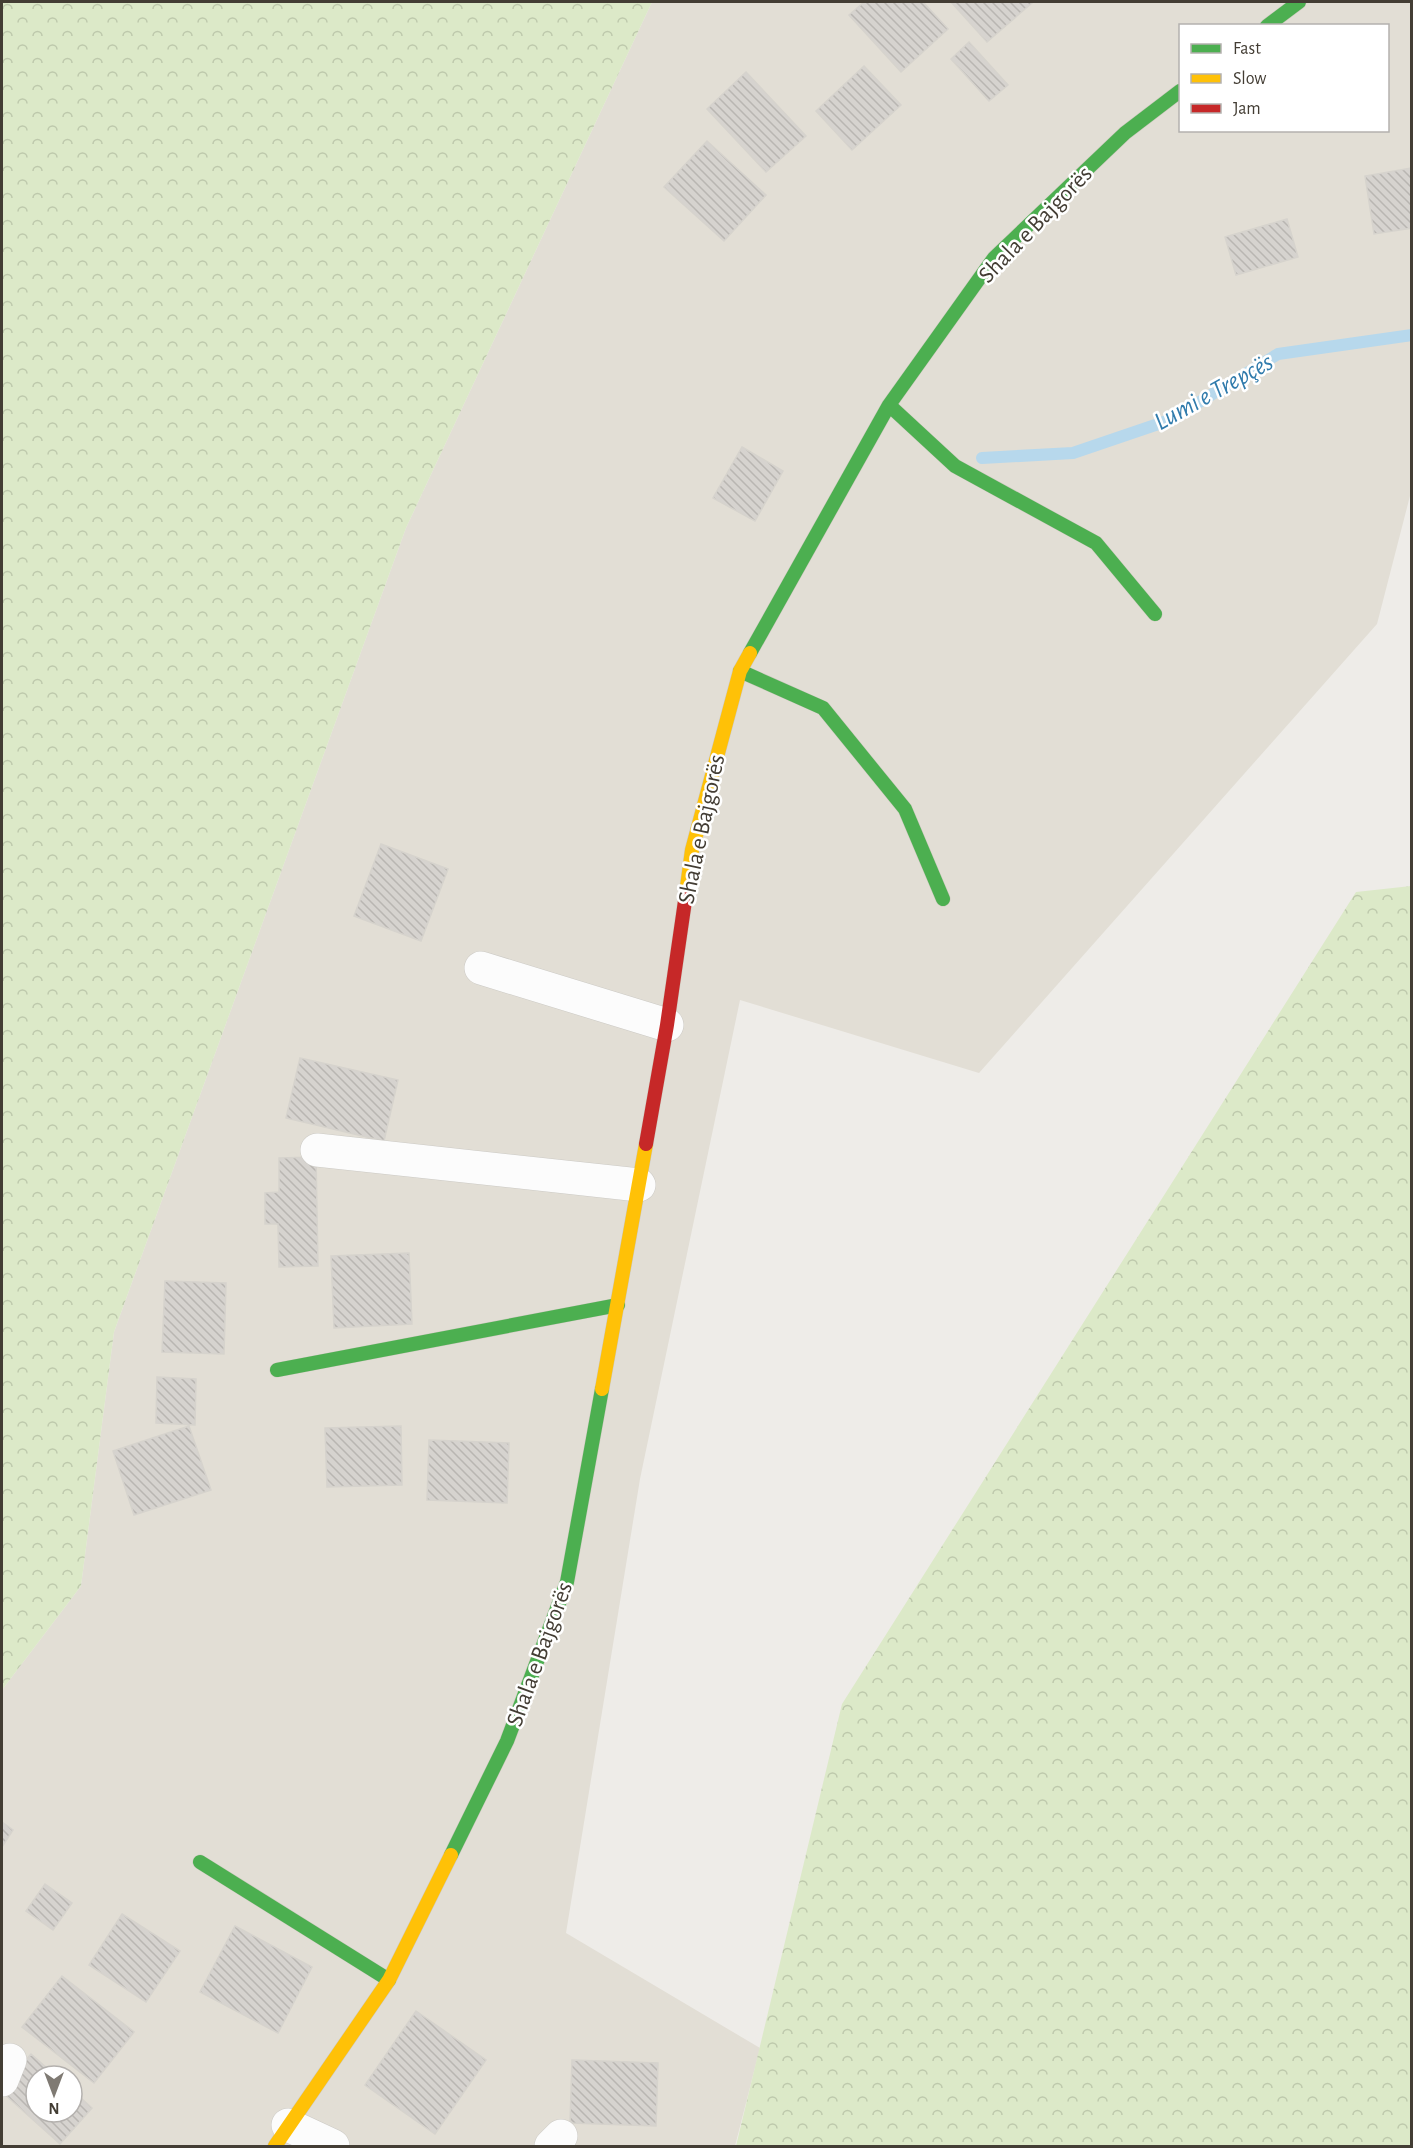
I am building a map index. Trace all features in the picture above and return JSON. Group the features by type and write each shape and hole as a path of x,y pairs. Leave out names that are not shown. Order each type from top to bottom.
{"main road":[{"path":"1270,24 1299,2"},
{"name":"Shala e Bajgorës","path":"281,2136 389,1980 507,1741 567,1582 667,1025 692,850 740,671 889,405 994,258 1125,133 1179,92"},
{"path":"889,405 955,466 1096,543 1155,614"},
{"path":"740,671 823,708 905,809 944,899"},
{"path":"277,1370 618,1305"},
{"path":"200,1862 389,1980"}],"street":[{"path":"481,968 667,1025"},
{"path":"317,1150 639,1185"},
{"name":"Shala e Bajgorës","path":"281,2136 333,2146"}],"shaded area":[{"path":"652,2 1411,2 1411,492 1377,624 979,1073 740,1000 640,1479 566,1933 760,2048 735,2146 2,2146 2,1690 81,1586 114,1332 406,528"}],"green space":[{"path":"2,2 652,2 406,528 114,1332 81,1586 2,1690"},
{"path":"1411,886 1411,2146 736,2146 842,1704 1356,892"}],"building":[{"path":"864,2 923,2 948,29 901,72 849,15"},
{"path":"951,2 1031,2 1032,3 987,42"},
{"path":"969,42 1008,85 989,101 951,59"},
{"path":"864,66 901,105 852,150 816,111"},
{"path":"746,72 806,136 766,172 707,109"},
{"path":"707,141 766,195 724,241 664,187"},
{"path":"1412,168 1412,228 1374,234 1365,176"},
{"path":"1287,219 1298,257 1236,275 1225,237"},
{"path":"742,447 783,471 755,521 713,498"},
{"path":"381,844 448,869 421,941 354,916"},
{"path":"300,1058 398,1080 384,1141 286,1118"},
{"path":"316,1157 318,1266 279,1267 278,1224 265,1224 265,1193 279,1192 279,1158"},
{"path":"409,1253 412,1324 334,1328 331,1256"},
{"path":"165,1281 226,1283 224,1354 162,1352"},
{"path":"157,1377 196,1379 195,1425 156,1423"},
{"path":"189,1426 211,1490 134,1515 113,1451"},
{"path":"401,1426 402,1485 327,1487 325,1428"},
{"path":"429,1440 509,1443 507,1503 427,1500"},
{"path":"2,1822 13,1830 2,1847"},
{"path":"45,1884 72,1903 53,1930 26,1911"},
{"path":"122,1914 180,1951 146,2002 89,1965"},
{"path":"235,1926 312,1967 278,2033 200,1992"},
{"path":"62,1976 134,2032 94,2083 84,2075 84,2064 70,2064 22,2027"},
{"path":"416,2011 486,2060 435,2134 365,2085"},
{"path":"31,2054 42,2064 24,2064 24,2112 2,2092 2,2087"},
{"path":"572,2060 658,2063 656,2126 570,2123"},
{"path":"84,2101 92,2108 84,2117"},
{"path":"38,2124 78,2124 60,2144"}],"waterway":[{"name":"Lumi e Trepçës","path":"982,458 1073,453 1170,420 1278,354 1412,335"}],"traffic: fast":[{"path":"1270,24 1299,2"},
{"path":"750,653 889,405 994,258 1125,133 1179,92"},
{"path":"889,405 955,466 1096,543 1155,614"},
{"path":"740,671 823,708 905,809 943,899"},
{"path":"277,1370 618,1305"},
{"path":"451,1855 507,1741 567,1582 602,1389"},
{"path":"200,1862 389,1980"}],"traffic: slow":[{"path":"686,894 692,850 740,671 750,653"},
{"path":"602,1389 646,1144"},
{"path":"275,2146 389,1980 451,1855"}],"traffic: jam":[{"path":"646,1144 667,1025 686,894"}]}
